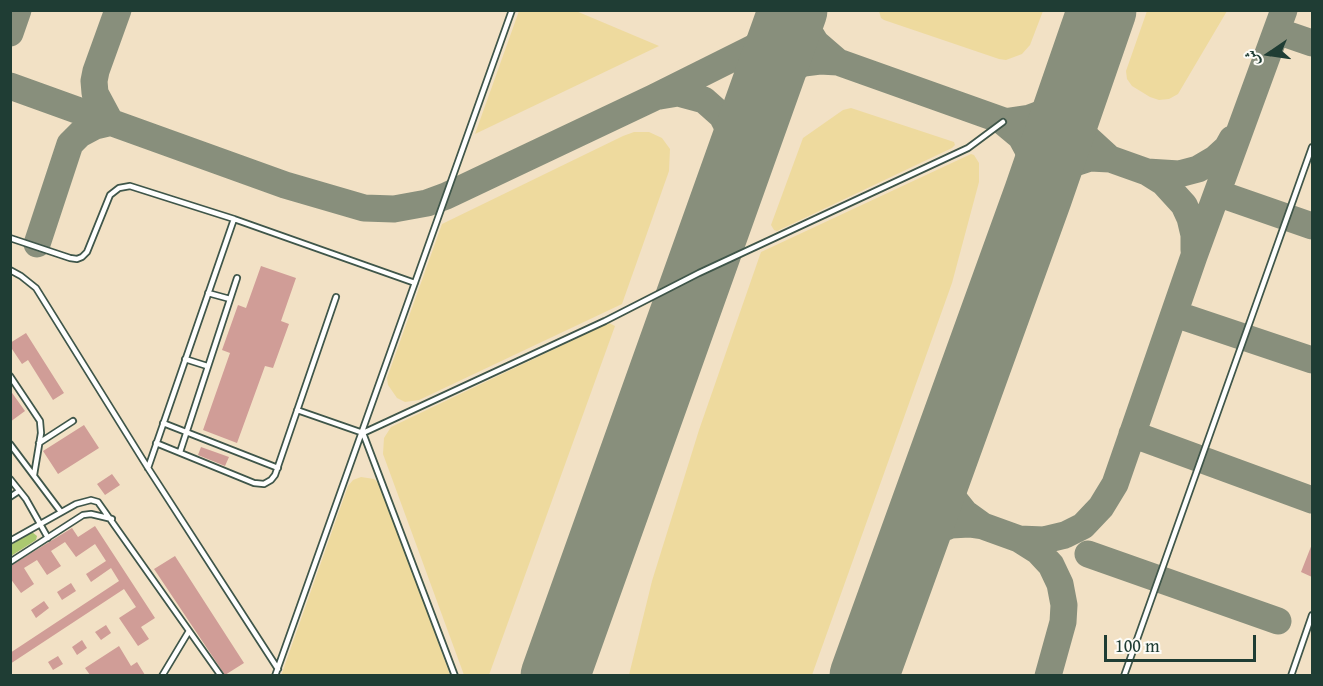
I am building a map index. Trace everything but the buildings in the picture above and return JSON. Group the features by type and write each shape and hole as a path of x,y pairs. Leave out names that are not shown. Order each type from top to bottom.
{"lane":[{"path":"275,675 512,10"},
{"path":"297,410 363,433 968,148 1003,122"},
{"path":"1124,675 1312,147"},
{"path":"10,238 70,258 82,257 87,252 106,199 114,190 124,186 136,187 415,283"},
{"path":"148,468 234,219"},
{"path":"10,270 36,288 148,468 278,669"},
{"path":"180,452 237,278"},
{"path":"208,292 230,299"},
{"path":"156,443 259,484 271,480 278,468 336,297"},
{"path":"185,359 207,366"},
{"path":"10,376 38,416 41,427 34,475"},
{"path":"39,443 73,421"},
{"path":"163,423 278,468"},
{"path":"363,433 455,675"},
{"path":"10,444 61,512"},
{"path":"10,479 48,538"},
{"path":"10,497 19,491"},
{"path":"10,541 76,504 91,500 98,502 221,675"},
{"path":"10,562 87,514 112,519"},
{"path":"1291,675 1312,615"},
{"path":"162,675 189,631"}],"green space":[{"path":"32,532 37,536 36,540 11,556 11,545"}],"sand":[{"path":"879,10 1043,11 1030,45 1022,54 1006,60 884,20"},
{"path":"519,11 576,11 659,46 475,134"},
{"path":"1147,11 1227,11 1178,94 1169,99 1159,100 1150,97 1132,86 1127,79 1126,71"},
{"path":"851,108 954,142 955,145 777,231 774,230 771,225 803,138 843,110"},
{"path":"634,132 649,132 662,138 670,149 669,171 622,304 419,400 405,402 397,398 388,385 387,378 442,224 623,136"},
{"path":"971,154 979,163 979,182 952,283 812,675 629,675 652,581 699,430 761,252"},
{"path":"609,323 615,326 489,675 464,675 383,454 384,438 391,427"},
{"path":"361,477 374,479 381,485 450,675 281,676 348,486 353,480"}],"taxiway":[{"path":"10,33 18,10"},
{"path":"110,121 95,93 94,81 118,10"},
{"path":"802,10 808,30 816,43 838,62"},
{"path":"905,561 923,540 935,531 951,525 983,526 1019,539 1044,540 1065,535 1083,526 1101,507 1115,484 1194,256 1284,10"},
{"path":"10,86 285,185 364,208 394,209 427,203 446,196 653,98 772,37 792,13"},
{"path":"1277,31 1312,43"},
{"path":"761,100 775,79 790,69 804,63 838,62 1147,172 1163,182 1184,205 1194,235 1194,250"},
{"path":"1038,195 1044,183 1063,167 1090,158 1110,159 1086,137 1079,124 1075,95 1078,78"},
{"path":"1038,195 1038,180 1027,148 1021,137 1003,122 1030,118 1046,112 1057,105 1078,78"},
{"path":"660,96 678,93 704,100 722,116 734,139 736,169"},
{"path":"37,244 70,144 80,134 95,126 112,122"},
{"path":"1147,172 1179,174 1198,169 1215,159 1227,148 1232,139"},
{"path":"1217,193 1312,226"},
{"path":"1175,314 1312,360"},
{"path":"1132,434 1312,500"},
{"path":"943,458 946,480 953,498 965,513 983,526"},
{"path":"1019,539 1038,551 1051,565 1060,584 1064,605 1063,622 1048,676"},
{"path":"1088,554 1278,621"},
{"path":"565,676 581,604"}],"runway":[{"path":"555,676 793,10"},
{"path":"864,676 1038,195 1102,10"}]}
